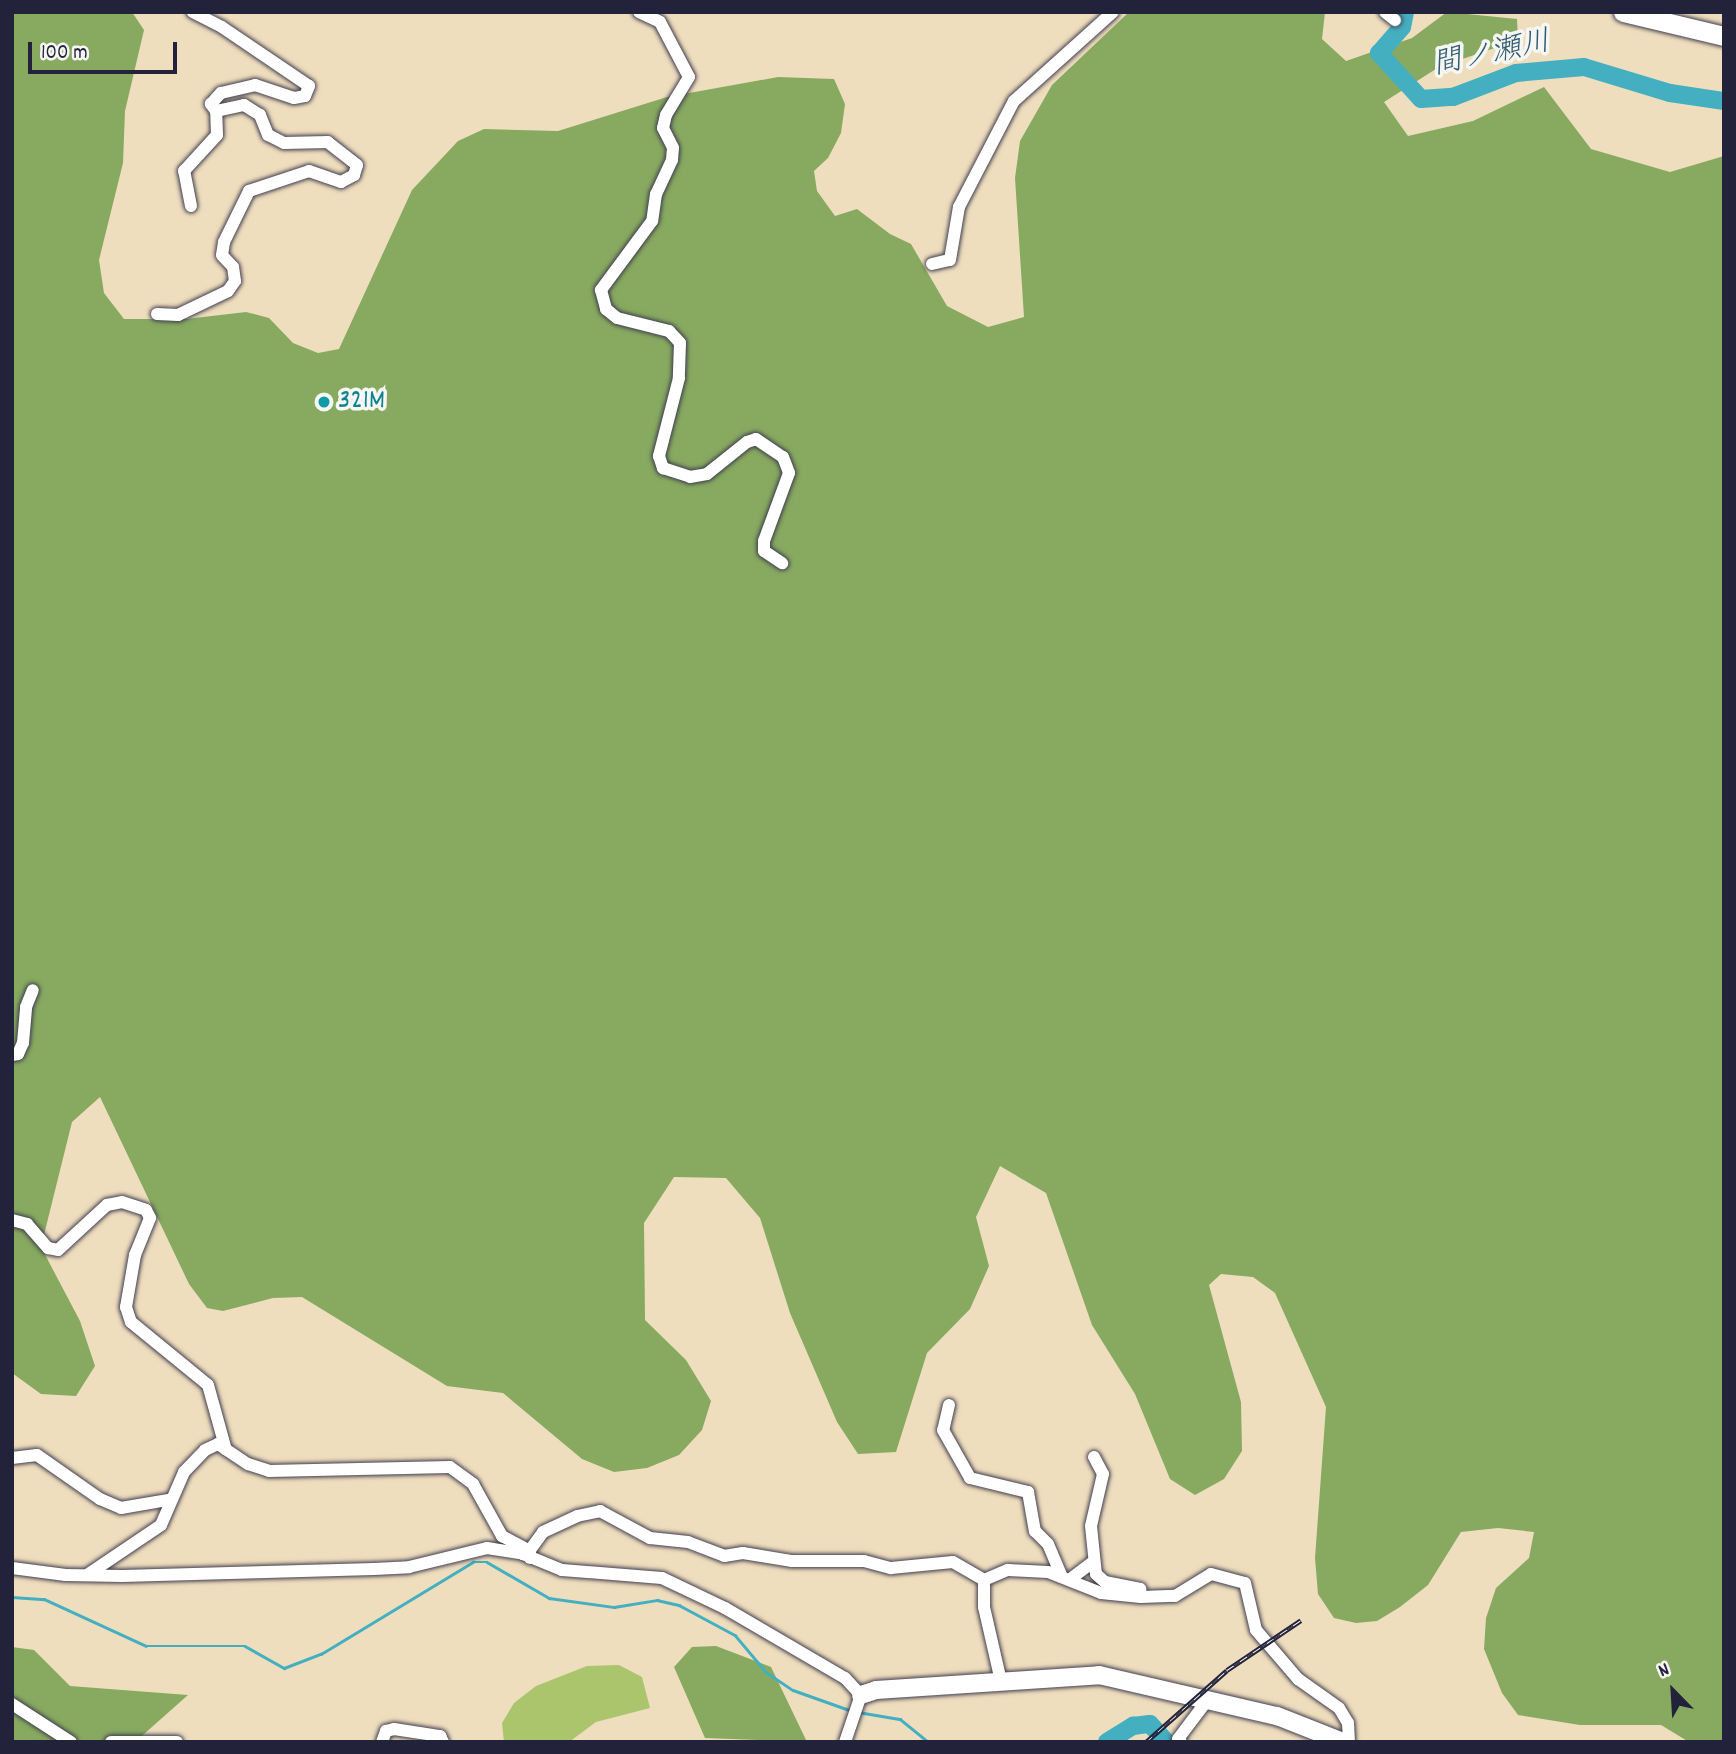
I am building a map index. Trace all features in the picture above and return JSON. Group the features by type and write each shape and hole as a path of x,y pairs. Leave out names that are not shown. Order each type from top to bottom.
{"main road":[{"path":"1623,12 1724,36"}],"street":[{"path":"191,206 184,171 217,135 216,111 211,104 221,93 255,85 294,98 305,96 309,86 222,27 193,12"},
{"path":"639,12 660,22 690,77 666,115 663,128 673,148 673,160 656,194 652,221 601,290 606,309 617,318 669,331 680,343 679,378 659,456 663,468 690,477 707,474 747,442 757,439 783,457 789,473 764,541 764,551 782,563"},
{"path":"933,264 950,260 959,207 1014,102 1113,12"},
{"path":"157,314 178,315 228,291 235,282 233,267 222,255 224,242 249,191 309,171 341,181 354,175 357,164 328,142 284,144 268,135 260,115 244,105 216,111"},
{"path":"12,1055 18,1054 23,1042 33,990"},
{"path":"12,1220 27,1224 48,1248 58,1250 107,1205 122,1202 146,1210 149,1218 132,1264 126,1307 131,1322 208,1385 226,1450"},
{"path":"949,1405 943,1430 970,1478 1028,1492 1035,1531 1048,1544 1066,1578"},
{"path":"87,1575 161,1525 168,1500 184,1472 205,1450 218,1444 269,1471 450,1467 473,1484 502,1536 526,1549 526,1556"},
{"path":"12,1458 37,1455 100,1499 121,1508 168,1500"},
{"path":"1094,1457 1103,1474 1091,1526 1094,1561 1105,1582 1140,1589 1141,1597"},
{"path":"526,1556 543,1532 577,1516 600,1511 650,1538 688,1542 724,1556 743,1553 792,1561 864,1561 891,1568 944,1561 984,1580 1008,1570 1048,1572 1101,1593 1141,1597 1175,1596 1212,1574 1245,1583 1256,1630 1298,1679 1339,1708 1348,1723 1349,1742"},
{"path":"12,1568 87,1575 374,1569 409,1567 487,1548 526,1556 562,1570 675,1581 822,1664 858,1705"},
{"path":"1066,1578 1094,1561"},
{"path":"984,1580 984,1607 1001,1681"},
{"path":"845,1742 858,1705 876,1690 1099,1675 1209,1698 1277,1716 1343,1742"},
{"path":"1178,1741 1203,1713 1209,1698"},
{"path":"12,1704 71,1742"},
{"path":"382,1742 386,1731 394,1729 440,1736 443,1742"},
{"path":"111,1742 177,1742"}],"green space":[{"path":"12,12 132,12 144,30 125,111 123,163 99,260 104,293 124,319 186,319 246,312 269,318 293,343 318,353 339,349 412,190 458,141 484,129 558,131 667,97 778,77 834,79 845,104 841,133 828,158 814,171 817,191 835,216 857,209 890,234 911,244 947,306 988,327 1024,317 1015,178 1020,141 1052,85 1129,12 1325,12 1322,39 1346,61 1412,38 1447,12 1517,19 1518,40 1439,67 1384,102 1408,136 1473,121 1544,87 1591,149 1670,172 1724,156 1724,1742 1689,1742 1661,1725 1580,1725 1518,1715 1502,1693 1484,1649 1486,1618 1496,1588 1529,1558 1534,1532 1498,1528 1461,1532 1428,1585 1400,1607 1377,1621 1356,1623 1334,1618 1318,1594 1315,1558 1326,1407 1275,1293 1253,1277 1221,1274 1209,1285 1241,1402 1242,1451 1224,1479 1195,1495 1170,1479 1135,1394 1092,1325 1046,1193 1000,1166 976,1217 989,1266 970,1309 927,1353 896,1452 858,1454 837,1422 790,1313 760,1218 726,1178 674,1177 644,1223 645,1320 686,1360 711,1401 702,1430 679,1455 647,1468 614,1472 582,1459 503,1393 447,1386 302,1297 273,1298 223,1311 207,1308 189,1284 100,1097 72,1122 41,1247 80,1321 95,1366 76,1396 41,1394 12,1373"},
{"path":"716,1646 771,1667 807,1742 705,1738 674,1667 692,1647"},
{"path":"12,1647 34,1650 70,1686 188,1695 135,1742 12,1742"},
{"path":"619,1665 642,1677 650,1708 596,1722 569,1742 504,1742 502,1723 514,1703 536,1686 587,1666"}],"waterway":[{"name":"間ノ瀬川","path":"1405,12 1402,27 1379,53 1421,99 1453,97 1516,73 1584,67 1670,93 1724,101"},
{"path":"12,1597 44,1599 146,1646 245,1646 284,1668 321,1654 473,1562 487,1562 549,1598 614,1607 657,1600 679,1605 735,1635 766,1672 793,1690 852,1711"},
{"path":"858,1712 900,1719 928,1742"},
{"path":"1107,1742 1133,1726 1150,1724 1166,1742"}],"railway":[{"path":"1146,1742 1227,1670 1301,1620"}],"place":[{"name":"321M","path":"324,402"}]}
